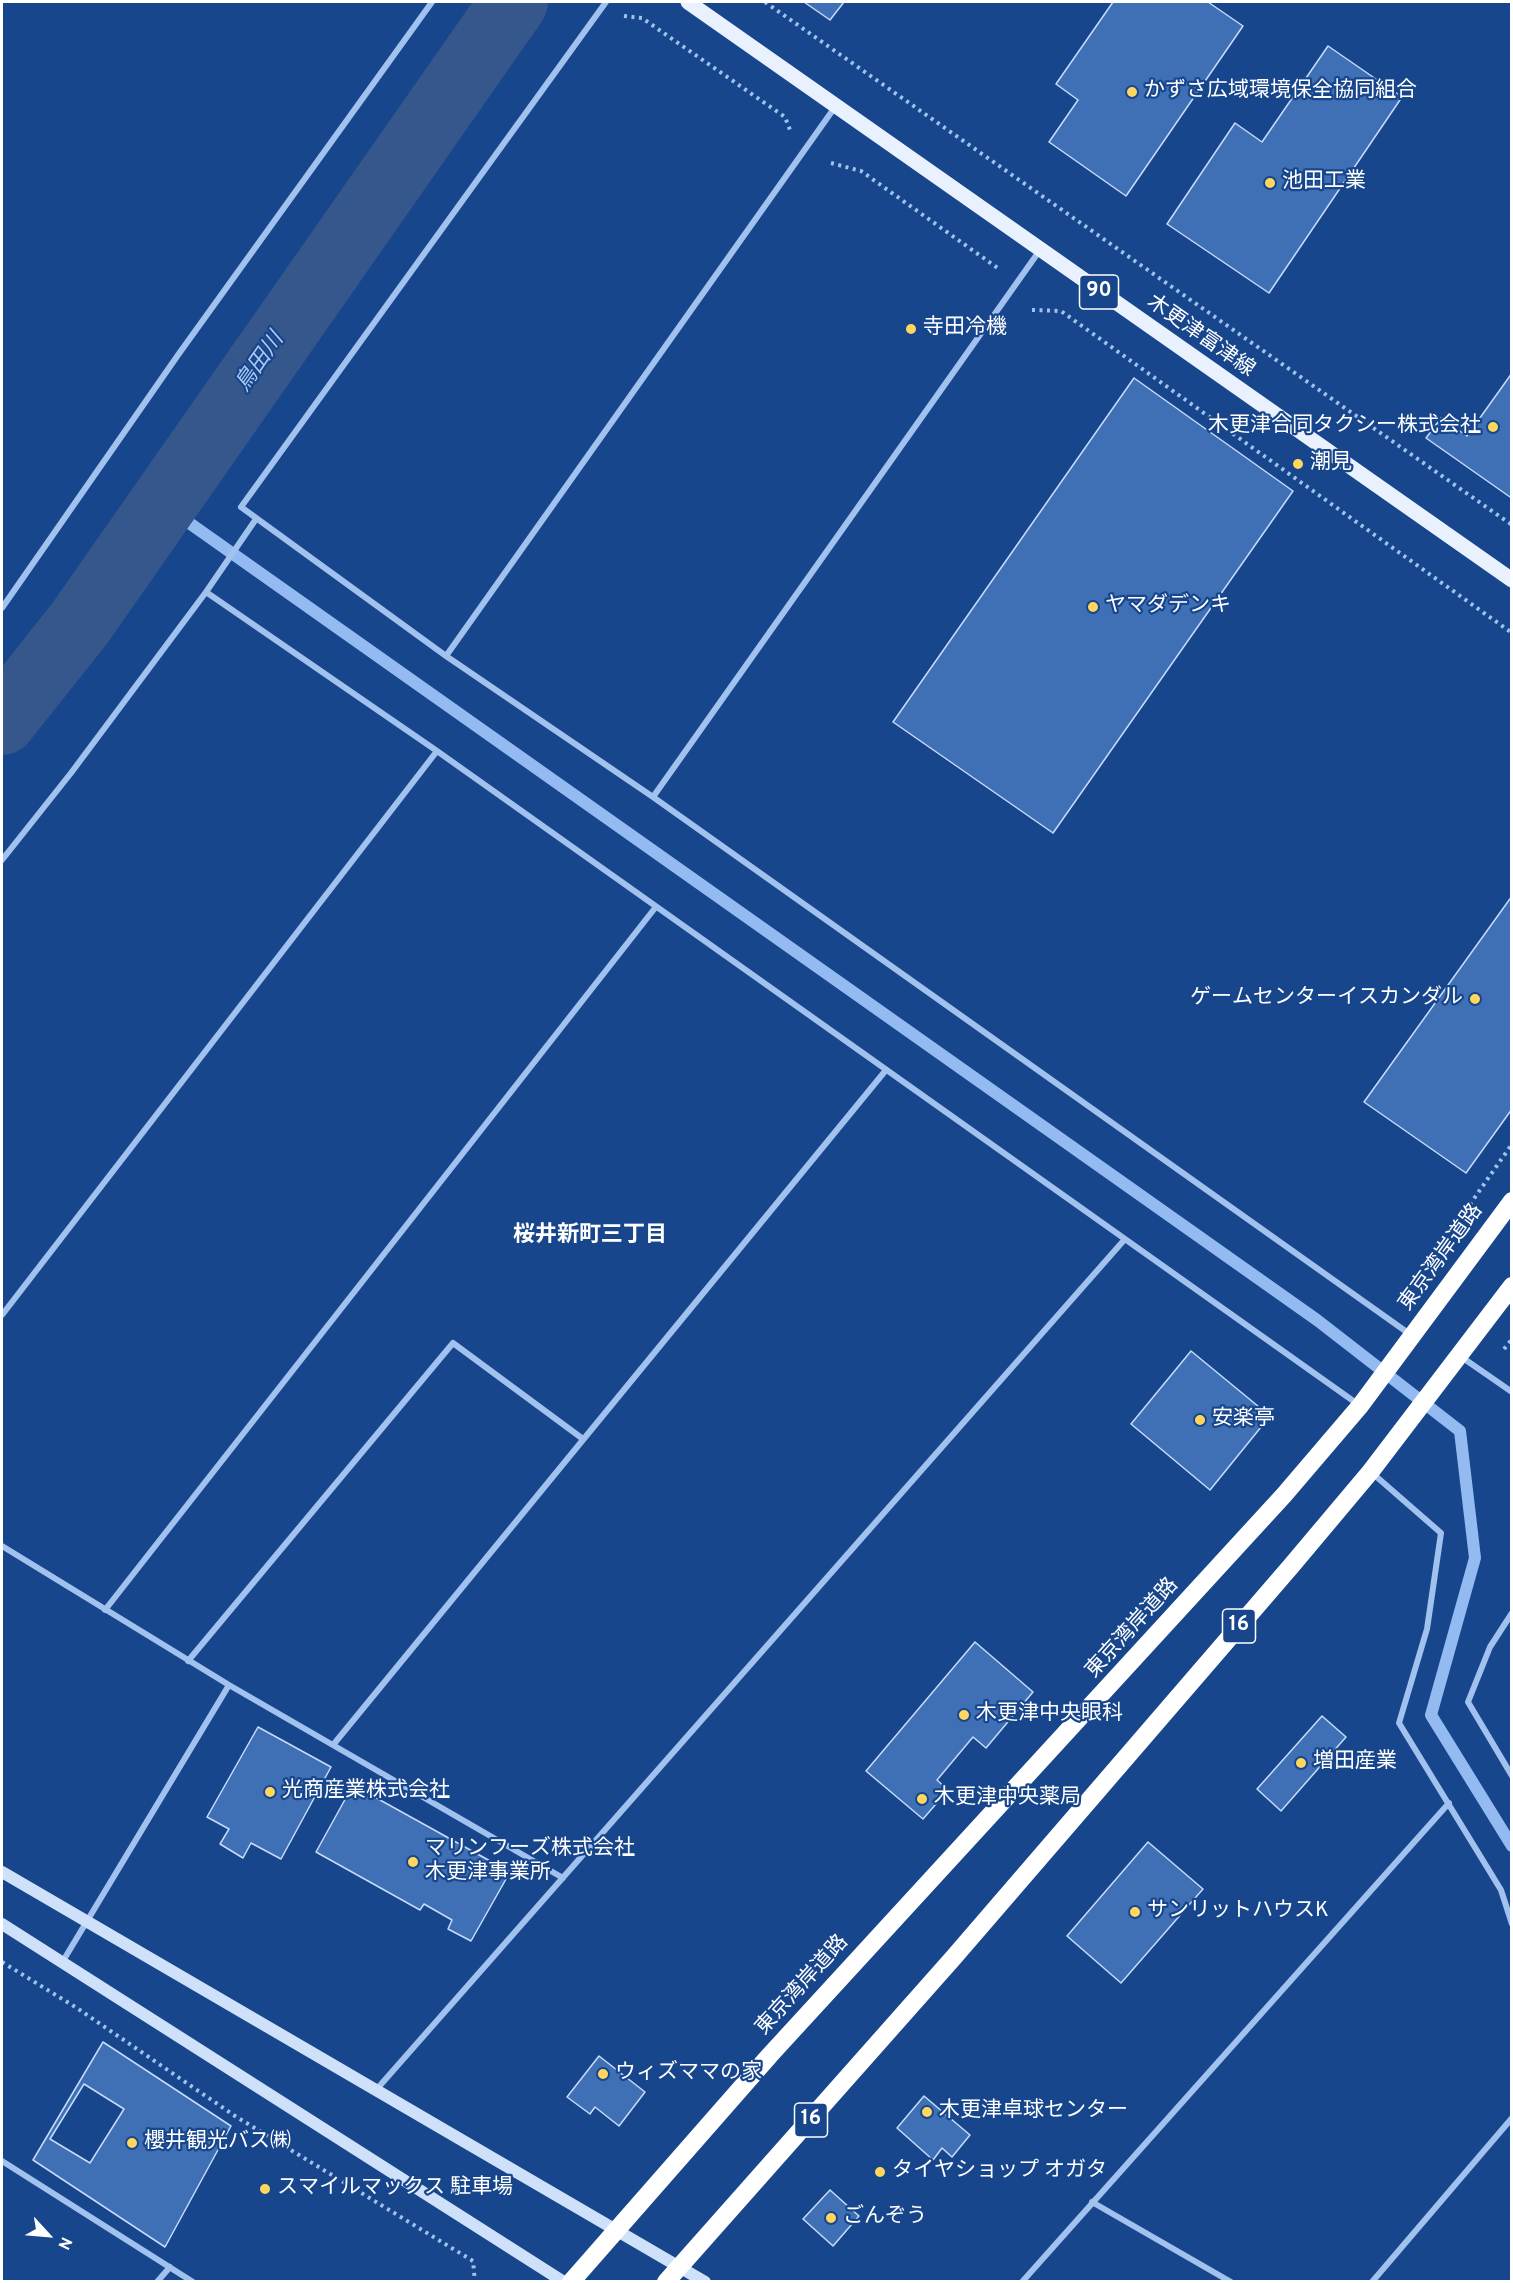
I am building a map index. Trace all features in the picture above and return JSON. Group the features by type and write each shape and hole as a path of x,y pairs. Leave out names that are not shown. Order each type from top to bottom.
{"highway":[{"name":"東京湾岸道路","path":"571,2282 615,2229 943,1865 1122,1675 1284,1496 1360,1406 1512,1201"},
{"name":"16","path":"666,2282 954,1957 1371,1471 1512,1286"}],"main road":[{"name":"木更津富津線","path":"688,2 1512,580"}],"street":[{"path":"2,608 185,345 432,2"},
{"path":"606,2 241,507 446,656 653,797 1414,1336"},
{"path":"446,656 835,107"},
{"path":"653,797 1040,250"},
{"path":"2,860 71,773 206,592 256,519"},
{"path":"206,592 436,751 1360,1406"},
{"path":"2,1315 436,751"},
{"path":"105,1610 655,908"},
{"path":"333,1746 886,1070"},
{"path":"376,2090 1125,1239"},
{"path":"188,1661 453,1343 583,1439"},
{"path":"1460,1355 1512,1392"},
{"path":"1371,1471 1440,1533 1427,1629 1399,1723 1501,1890 1512,1924"},
{"path":"2,1546 228,1685 563,1878"},
{"path":"1512,1614 1490,1647 1468,1702 1512,1776"},
{"path":"63,1961 228,1685"},
{"path":"1022,2282 1449,1803"},
{"path":"2,1872 705,2282"},
{"path":"2,1924 564,2282"},
{"path":"1372,2282 1512,2118"},
{"path":"2,2161 193,2282"},
{"path":"1092,2202 1232,2282"},
{"path":"157,2282 170,2267"}],"path":[{"path":"765,2 1512,525"},
{"path":"618,15 642,18 785,117 793,139"},
{"path":"831,163 861,171 999,268 998,274"},
{"path":"1032,310 1061,311 1512,633"},
{"path":"1504,1349 1512,1339"},
{"path":"2,1962 77,2008 235,2116 473,2261 475,2282"}],"building":[{"path":"804,2 844,2 830,20"},
{"name":"かずさ広域環境保全協同組合","path":"1113,2 1208,2 1243,26 1126,196 1049,142 1078,100 1056,84"},
{"name":"池田工業","path":"1328,46 1402,97 1269,293 1167,224 1235,123 1262,142"},
{"name":"木更津合同タクシー株式会社","path":"1512,373 1512,495 1510,497 1426,438 1441,418 1467,436"},
{"name":"ヤマダデンキ","path":"1134,378 1293,491 1053,833 893,722"},
{"name":"ゲームセンターイスカンダル","path":"1512,896 1512,1109 1466,1173 1364,1102"},
{"name":"安楽亭","path":"1191,1351 1270,1416 1210,1490 1131,1424"},
{"name":"木更津中央眼科","path":"975,1642 1033,1692 986,1748 973,1737 937,1780 948,1790 923,1819 866,1771"},
{"name":"増田産業","path":"1322,1716 1346,1737 1281,1811 1257,1789"},
{"name":"光商産業株式会社","path":"258,1727 331,1767 281,1859 251,1843 243,1858 220,1844 229,1829 207,1817"},
{"name":"マリンフーズ株式会社 木更津事業所","path":"353,1785 510,1872 471,1941 448,1929 452,1920 424,1904 420,1910 316,1852"},
{"name":"サンリットハウスK","path":"1148,1842 1203,1889 1121,1983 1067,1936"},
{"name":"櫻井観光バス㈱","path":"103,2042 231,2126 165,2247 33,2160"},
{"name":"ウィズママの家","path":"599,2056 645,2092 619,2126 595,2107 590,2114 567,2097"},
{"path":"84,2084 124,2109 90,2163 50,2139"},
{"name":"木更津卓球センター","path":"924,2096 970,2135 952,2157 942,2148 933,2160 897,2128"},
{"name":"ごんぞう","path":"830,2190 859,2216 833,2246 803,2219"}],"waterway":[{"name":"鳥田川","path":"2,721 80,623 514,2"},
{"path":"161,503 1317,1320 1460,1431 1475,1558 1431,1715 1512,1846"}],"place":[{"name":"かずさ広域環境保全協同組合","path":"1132,92"},
{"name":"池田工業","path":"1270,183"},
{"name":"寺田冷機","path":"911,329"},
{"name":"木更津合同タクシー株式会社","path":"1493,427"},
{"name":"潮見","path":"1298,464"},
{"name":"ヤマダデンキ","path":"1093,607"},
{"name":"ゲームセンターイスカンダル","path":"1475,999"},
{"name":"安楽亭","path":"1200,1420"},
{"name":"木更津中央眼科","path":"964,1715"},
{"name":"増田産業","path":"1301,1763"},
{"name":"光商産業株式会社","path":"270,1792"},
{"name":"木更津中央薬局","path":"922,1799"},
{"name":"マリンフーズ株式会社 木更津事業所","path":"413,1862"},
{"name":"サンリットハウスK","path":"1135,1912"},
{"name":"ウィズママの家","path":"603,2074"},
{"name":"木更津卓球センター","path":"927,2112"},
{"name":"櫻井観光バス㈱","path":"132,2143"},
{"name":"タイヤショップ オガタ","path":"880,2172"},
{"name":"スマイルマックス 駐車場","path":"265,2189"},
{"name":"ごんぞう","path":"831,2218"}],"district":[{"name":"桜井新町三丁目","path":"590,1237"}]}
